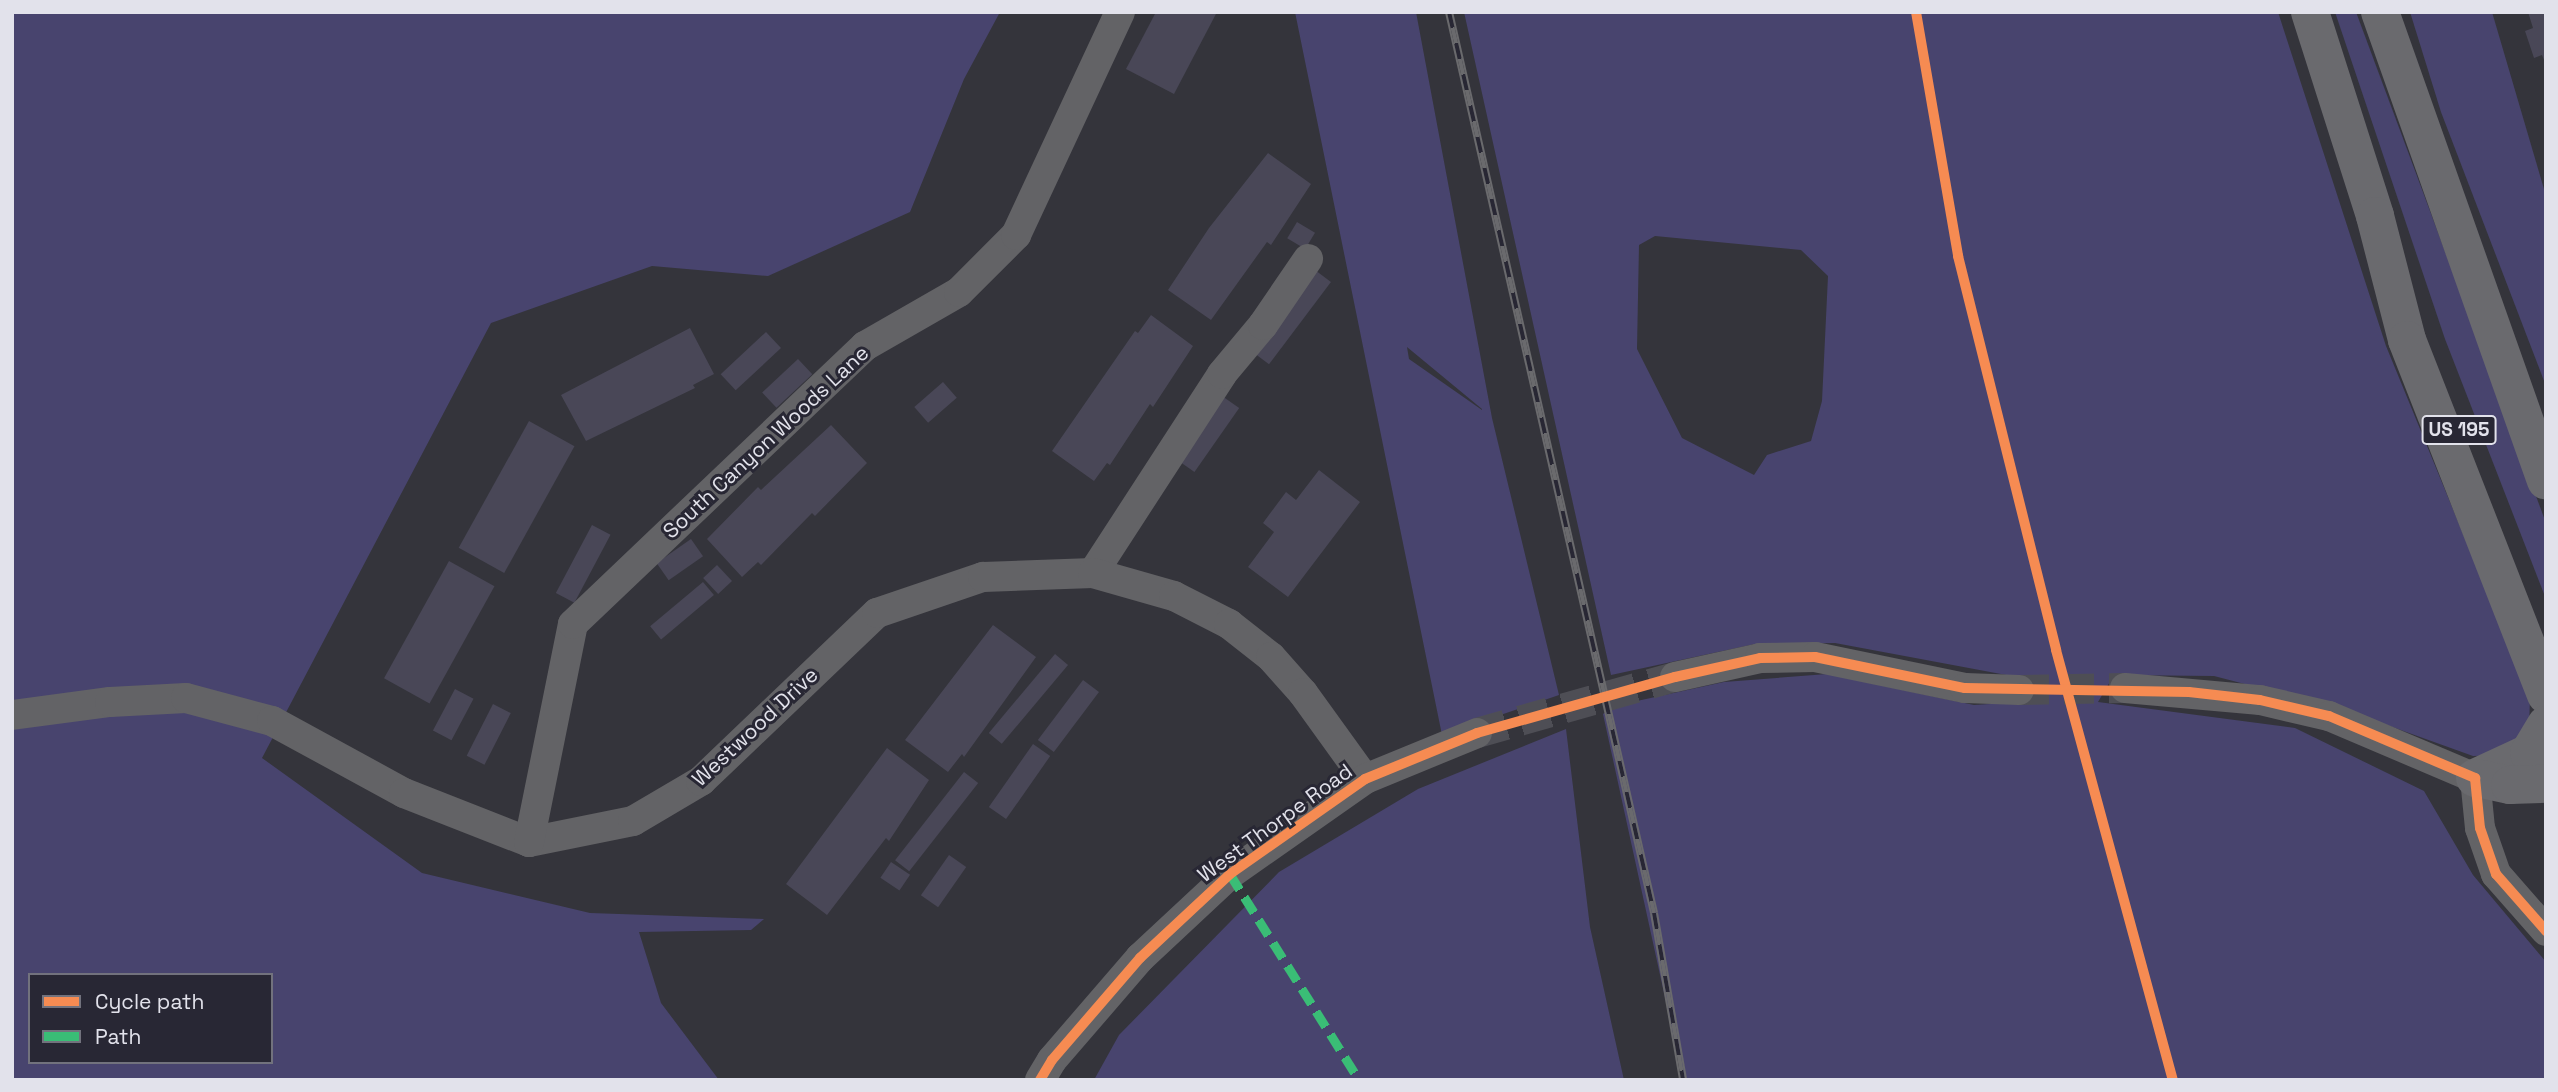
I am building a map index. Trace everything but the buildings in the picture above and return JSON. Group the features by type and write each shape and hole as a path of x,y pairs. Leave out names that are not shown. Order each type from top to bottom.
{"highway":[{"name":"US 195","path":"2310,12 2375,216 2546,643"},
{"name":"US 195","path":"2380,12 2546,480"},
{"path":"2375,216 2407,340 2546,695"},
{"path":"2467,257 2546,443"},
{"path":"2475,778 2529,753 2546,725"},
{"path":"2475,778 2510,785 2546,784"}],"street":[{"name":"South Canyon Woods Lane","path":"529,842 573,625 865,346 959,292 1016,236 1120,12"},
{"path":"1093,573 1222,374 1263,326 1308,259"},
{"name":"Westwood Drive","path":"529,842 633,821 701,782 877,613 983,577 1093,573 1174,596 1228,625 1271,657 1365,779"},
{"path":"1675,677 1760,658 1815,657 1965,688 2019,690"},
{"path":"2125,688 2260,699 2329,716 2475,778 2480,828 2496,874 2546,931"},
{"path":"12,715 110,702 186,698 272,721 404,793 529,842"},
{"name":"West Thorpe Road","path":"1041,1080 1052,1060 1140,958 1230,874 1365,779 1477,733"}],"shaded area":[{"path":"12,12 1000,12 964,79 910,212 768,276 652,266 491,323 262,758 422,873 590,913 764,919 751,930 639,932 661,1003 719,1080 12,1080"},
{"path":"1295,12 1416,12 1492,418 1559,695 1442,735","holes":["1407,347 1482,409 1409,359"]},
{"path":"1464,12 2278,12 2386,346 2530,697 2529,731 2508,755 2473,756 2345,710 2214,676 2114,675 2098,702 2295,728 2424,791 2473,875 2546,962 2546,1080 1683,1080 1603,714 1614,706 1724,682 1827,674 1974,705 2023,702 2017,677 1835,643 1755,644 1611,675","holes":["1655,236 1801,250 1828,276 1822,401 1811,441 1767,455 1754,475 1682,438 1637,349 1639,245"]},
{"path":"2335,12 2356,12 2546,523 2546,599 2445,339"},
{"path":"2410,12 2492,12 2546,196 2546,386 2441,112"},
{"path":"1566,729 1590,927 1624,1080 1094,1080 1119,1035 1279,872 1418,789"}],"tunnel":[{"path":"1477,733 1675,677"},
{"path":"2019,690 2125,688"}],"railway":[{"path":"1449,12 1654,913 1683,1080"}],"marked path":[{"path":"1230,874 1359,1080"}],"cycle path":[{"path":"1916,12 1958,256 2056,650 2173,1080"},
{"path":"1040,1080 1052,1060 1140,958 1230,874 1365,779 1477,733 1675,677 1760,658 1815,657 1965,688 2189,692 2260,700 2329,716 2475,778 2480,828 2496,874 2546,931"}]}
